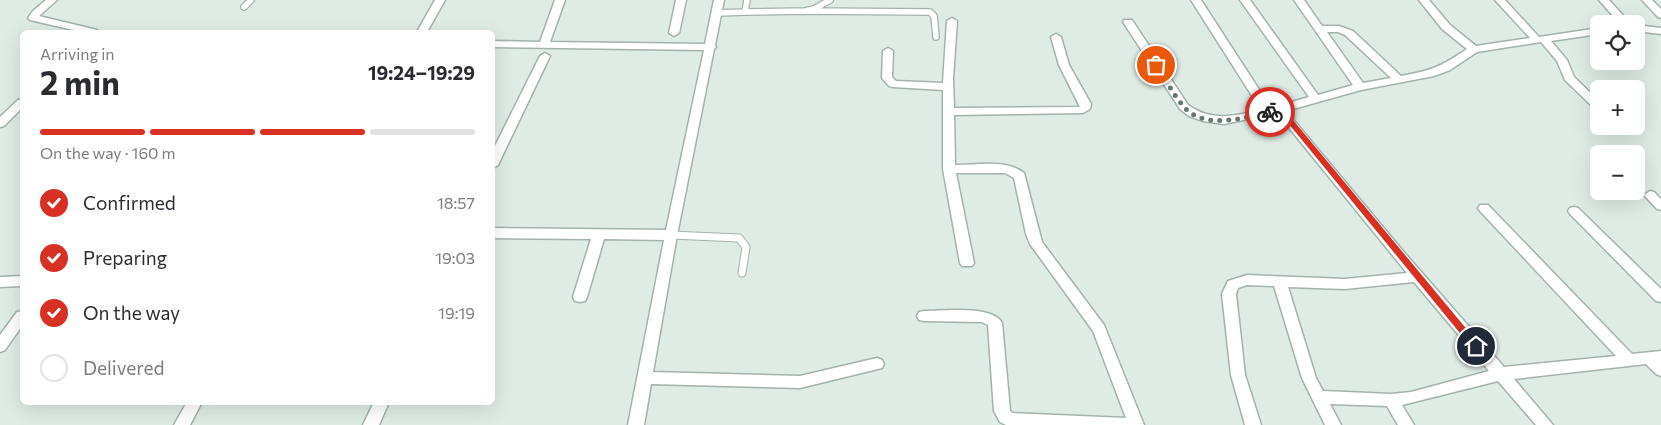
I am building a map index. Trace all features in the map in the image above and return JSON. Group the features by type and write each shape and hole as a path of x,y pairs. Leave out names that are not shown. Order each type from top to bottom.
{"street":[{"path":"52,0 36,13 33,18 84,30"},
{"path":"423,30 440,0"},
{"path":"495,158 544,50 560,0"},
{"path":"674,33 681,0"},
{"path":"1196,0 1274,111 1545,425"},
{"path":"1245,0 1316,100"},
{"path":"1299,0 1360,87"},
{"path":"1424,0 1446,27 1474,49"},
{"path":"1500,0 1562,60 1569,78 1590,98"},
{"path":"1604,0 1618,15"},
{"path":"1647,0 1661,15"},
{"path":"636,425 671,235 719,6"},
{"path":"952,21 948,87 949,169 967,263"},
{"path":"1128,22 1184,107 1202,118 1220,120 1232,120 1274,111 1360,87 1438,71 1474,49 1590,32"},
{"path":"1319,29 1339,29 1348,33 1399,80"},
{"path":"1645,29 1661,31"},
{"path":"948,112 1083,110 1086,107 1085,104 1064,65 1056,37"},
{"path":"495,44 544,50 711,47"},
{"path":"888,51 887,78 889,82 893,84 948,87"},
{"path":"0,123 20,104"},
{"path":"924,316 982,317 991,319 995,323 1004,417 1011,420 1136,425 1099,329 1036,244 1032,234 1020,176 1006,169 949,169"},
{"path":"1650,195 1661,206"},
{"path":"1484,208 1629,360"},
{"path":"1574,211 1661,298"},
{"path":"495,234 671,235"},
{"path":"580,297 599,234"},
{"path":"1253,425 1238,375 1229,294 1231,286 1236,281 1345,284 1417,277"},
{"path":"0,282 20,281"},
{"path":"1280,282 1309,378 1333,425"},
{"path":"0,346 20,319"},
{"path":"1319,397 1391,400 1411,398 1500,374 1655,357 1661,370"},
{"path":"644,378 800,382 877,364"},
{"path":"1391,400 1406,425"},
{"path":"182,425 193,405"},
{"path":"371,425 381,405"}],"lane":[{"path":"244,7 251,0"},
{"path":"745,12 747,0"},
{"path":"804,12 830,0"},
{"path":"719,6 745,12 930,12 934,16 936,37"},
{"path":"671,235 739,238 746,247 742,273"}],"way so far":[{"path":"1156,65 1184,107 1202,118 1232,120 1270,112"}],"route":[{"path":"1270,112 1280,110 1476,346"}]}
